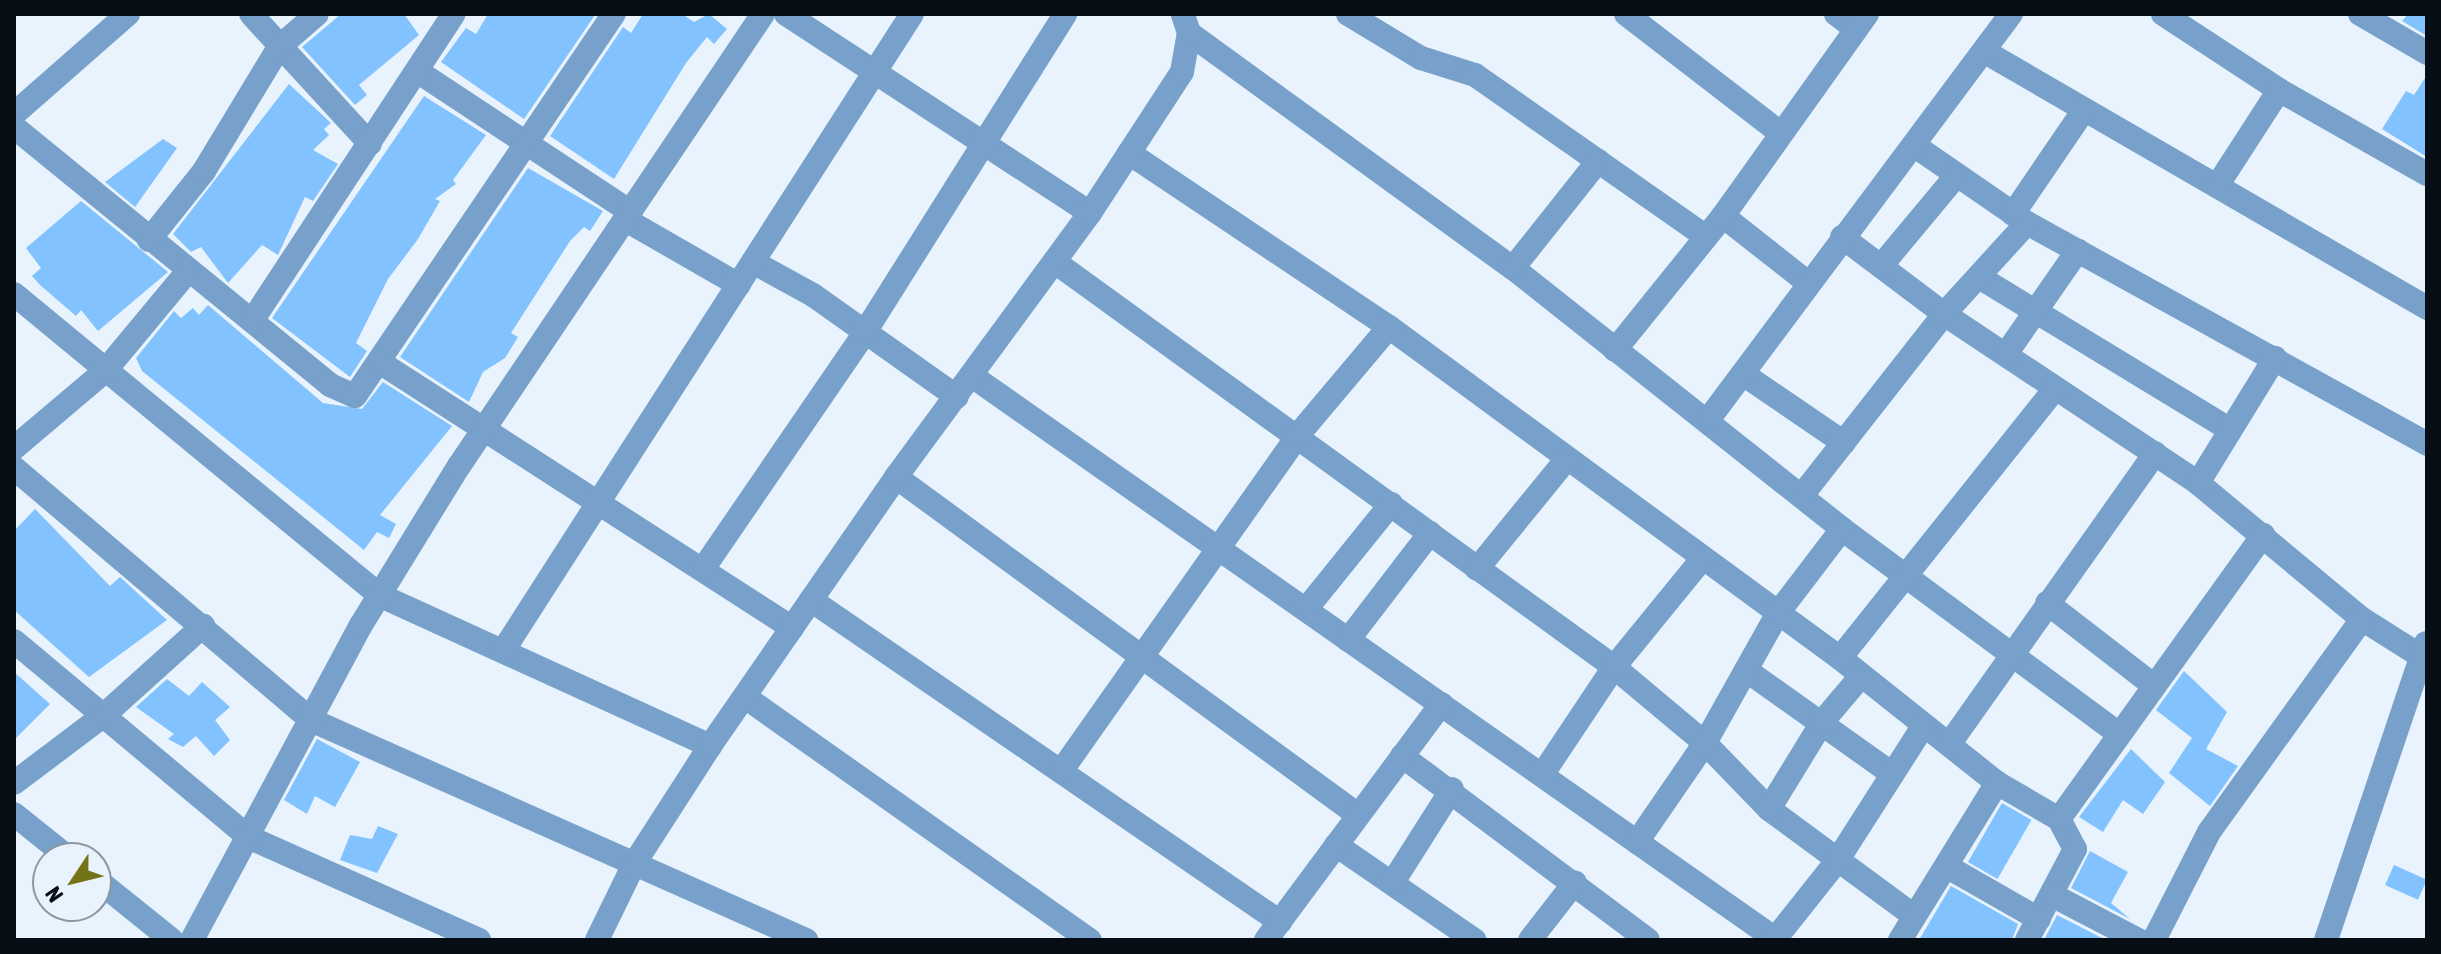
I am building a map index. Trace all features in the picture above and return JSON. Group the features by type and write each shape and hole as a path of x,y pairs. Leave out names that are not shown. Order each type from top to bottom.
{"street":[{"path":"14,114 128,14"},
{"path":"251,14 370,144"},
{"path":"149,240 204,171 279,47 317,14"},
{"path":"252,321 454,14"},
{"path":"14,127 149,240 348,396 360,393 381,363 614,14"},
{"path":"192,940 379,595 763,14"},
{"path":"786,14 983,149 1090,213"},
{"path":"503,651 597,498 739,285 912,14"},
{"path":"703,569 865,332 983,149 1065,14"},
{"path":"1348,14 1421,58 1475,75 1706,237"},
{"path":"1615,350 1723,216 1778,131 1861,21 1836,14"},
{"path":"1708,420 1807,282 1987,53 2011,14"},
{"path":"2360,14 2427,53"},
{"path":"2174,17 2279,90 2427,174"},
{"path":"1637,18 1778,131"},
{"path":"597,940 634,864 710,746 896,477 1090,213 1182,72 1186,24"},
{"path":"1186,24 1513,268 1803,494 1842,529 2116,732"},
{"path":"1987,53 2082,113 2217,186 2427,308"},
{"path":"417,71 629,216 739,285"},
{"path":"2217,186 2279,90"},
{"path":"1803,494 1944,314 1979,277 2020,219 2082,113"},
{"path":"1915,146 2020,219 2427,444"},
{"path":"1129,153 1389,327 1566,460 1840,658 1997,783 2059,819 2070,829 2075,849 2033,929 1946,866"},
{"path":"1513,268 1598,161"},
{"path":"1881,266 1956,176"},
{"path":"1723,216 1807,282"},
{"path":"1842,237 1944,314 2198,483 2362,619 2425,651 2326,940"},
{"path":"2006,354 2078,250"},
{"path":"753,262 865,332 957,397"},
{"path":"1055,262 1298,435 1614,667 1705,743 1769,809 1914,916"},
{"path":"14,448 105,371 189,270"},
{"path":"1979,277 2229,429"},
{"path":"14,294 379,595 710,746"},
{"path":"1062,770 1141,656 1222,548 1298,435 1389,327"},
{"path":"2198,483 2275,358"},
{"path":"381,363 597,498 792,628"},
{"path":"1743,374 1844,443"},
{"path":"972,376 1222,548 1776,940 1837,861 1924,725"},
{"path":"1840,658 1910,578 2055,389"},
{"path":"1950,743 2011,652 2155,453"},
{"path":"1477,569 1566,460"},
{"path":"14,468 311,720 806,940"},
{"path":"896,477 1358,815"},
{"path":"1307,608 1391,504"},
{"path":"1637,842 1705,743 1778,613 1842,529"},
{"path":"1348,640 1430,533"},
{"path":"2059,819 2116,732 2263,535"},
{"path":"1542,775 1614,667 1702,559"},
{"path":"811,600 1062,770 1273,931 1441,704"},
{"path":"2047,603 2153,685"},
{"path":"2154,940 2209,832 2362,619"},
{"path":"14,783 103,716 203,626"},
{"path":"14,641 248,837 479,940"},
{"path":"1746,670 1823,721 1891,773"},
{"path":"1769,809 1823,721 1861,676"},
{"path":"745,697 1090,940"},
{"path":"1402,756 1452,789 1648,940"},
{"path":"1900,940 1997,783"},
{"path":"1393,882 1452,789"},
{"path":"14,814 49,842"},
{"path":"1336,845 1474,940"},
{"path":"1530,940 1575,882"},
{"path":"112,892 172,940"},
{"path":"2052,895 2138,940"}],"building":[{"path":"341,14 404,14 419,35 359,85 367,95 355,105 302,47"},
{"path":"488,14 595,15 524,119 441,62 466,28 476,34"},
{"path":"643,14 682,14 694,22 709,14 727,29 714,44 707,37 686,63 614,179 550,136 623,27 631,33"},
{"path":"2408,14 2427,14 2427,36 2402,21"},
{"path":"2427,75 2427,157 2382,129 2406,91 2414,95"},
{"path":"289,84 331,123 324,129 329,135 313,150 338,164 313,201 305,197 278,255 262,245 228,283 201,247 191,252 173,234"},
{"path":"424,96 486,135 453,180 456,184 435,199 440,201 418,239 388,279 356,343 367,351 350,377 272,318"},
{"path":"163,139 177,148 135,207 105,182"},
{"path":"528,168 603,211 590,231 584,227 570,241 511,333 518,337 505,358 483,372 469,402 400,357"},
{"path":"81,201 168,272 98,331 81,310 76,316 32,276 41,268 26,248"},
{"path":"208,305 323,403 362,409 383,382 452,426 380,515 396,524 389,538 377,532 364,550 142,371 136,358 174,311 181,318 193,308 199,315"},
{"path":"35,509 110,586 120,577 167,620 89,677 14,610 14,531"},
{"path":"2184,671 2227,712 2206,749 2238,766 2210,806 2169,773 2192,738 2156,710"},
{"path":"14,672 50,704 14,740"},
{"path":"167,679 189,696 202,682 230,707 215,720 230,740 214,756 196,736 183,747 168,739 174,734 136,707"},
{"path":"317,739 360,762 335,807 315,796 307,814 284,800"},
{"path":"2131,749 2165,782 2143,814 2123,800 2103,832 2079,817"},
{"path":"2002,803 2031,820 1997,879 1968,862"},
{"path":"378,826 398,834 377,873 340,860 350,835 372,839"},
{"path":"2090,851 2128,872 2111,903 2130,919 2071,888"},
{"path":"2394,865 2427,880 2418,900 2385,885"},
{"path":"1951,886 2018,924 2012,940 1919,940"},
{"path":"2057,915 2106,940 2044,940"}]}
